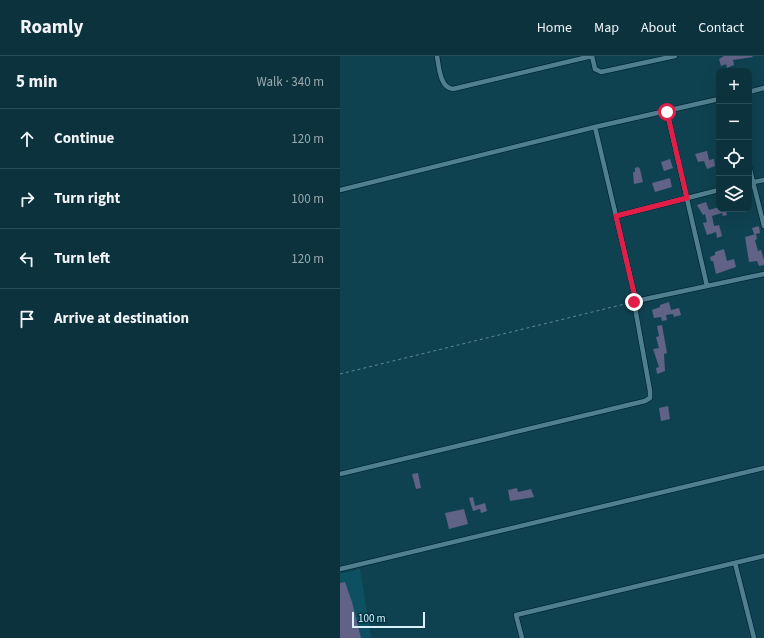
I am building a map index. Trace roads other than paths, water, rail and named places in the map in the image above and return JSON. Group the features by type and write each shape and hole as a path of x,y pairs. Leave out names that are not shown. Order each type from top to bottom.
{"street":[{"path":"436,56 444,85 453,89 592,56 596,69 601,72 676,56"},
{"path":"752,91 764,88"},
{"path":"340,190 595,127 716,100"},
{"path":"667,112 707,286"},
{"path":"595,127 636,302 764,274"},
{"path":"752,183 764,180"},
{"path":"752,186 764,226"},
{"path":"616,216 716,191"},
{"path":"340,474 645,401 650,398 650,391 634,302"},
{"path":"340,569 764,468"},
{"path":"522,638 516,615 764,556"},
{"path":"735,563 754,638"}]}
